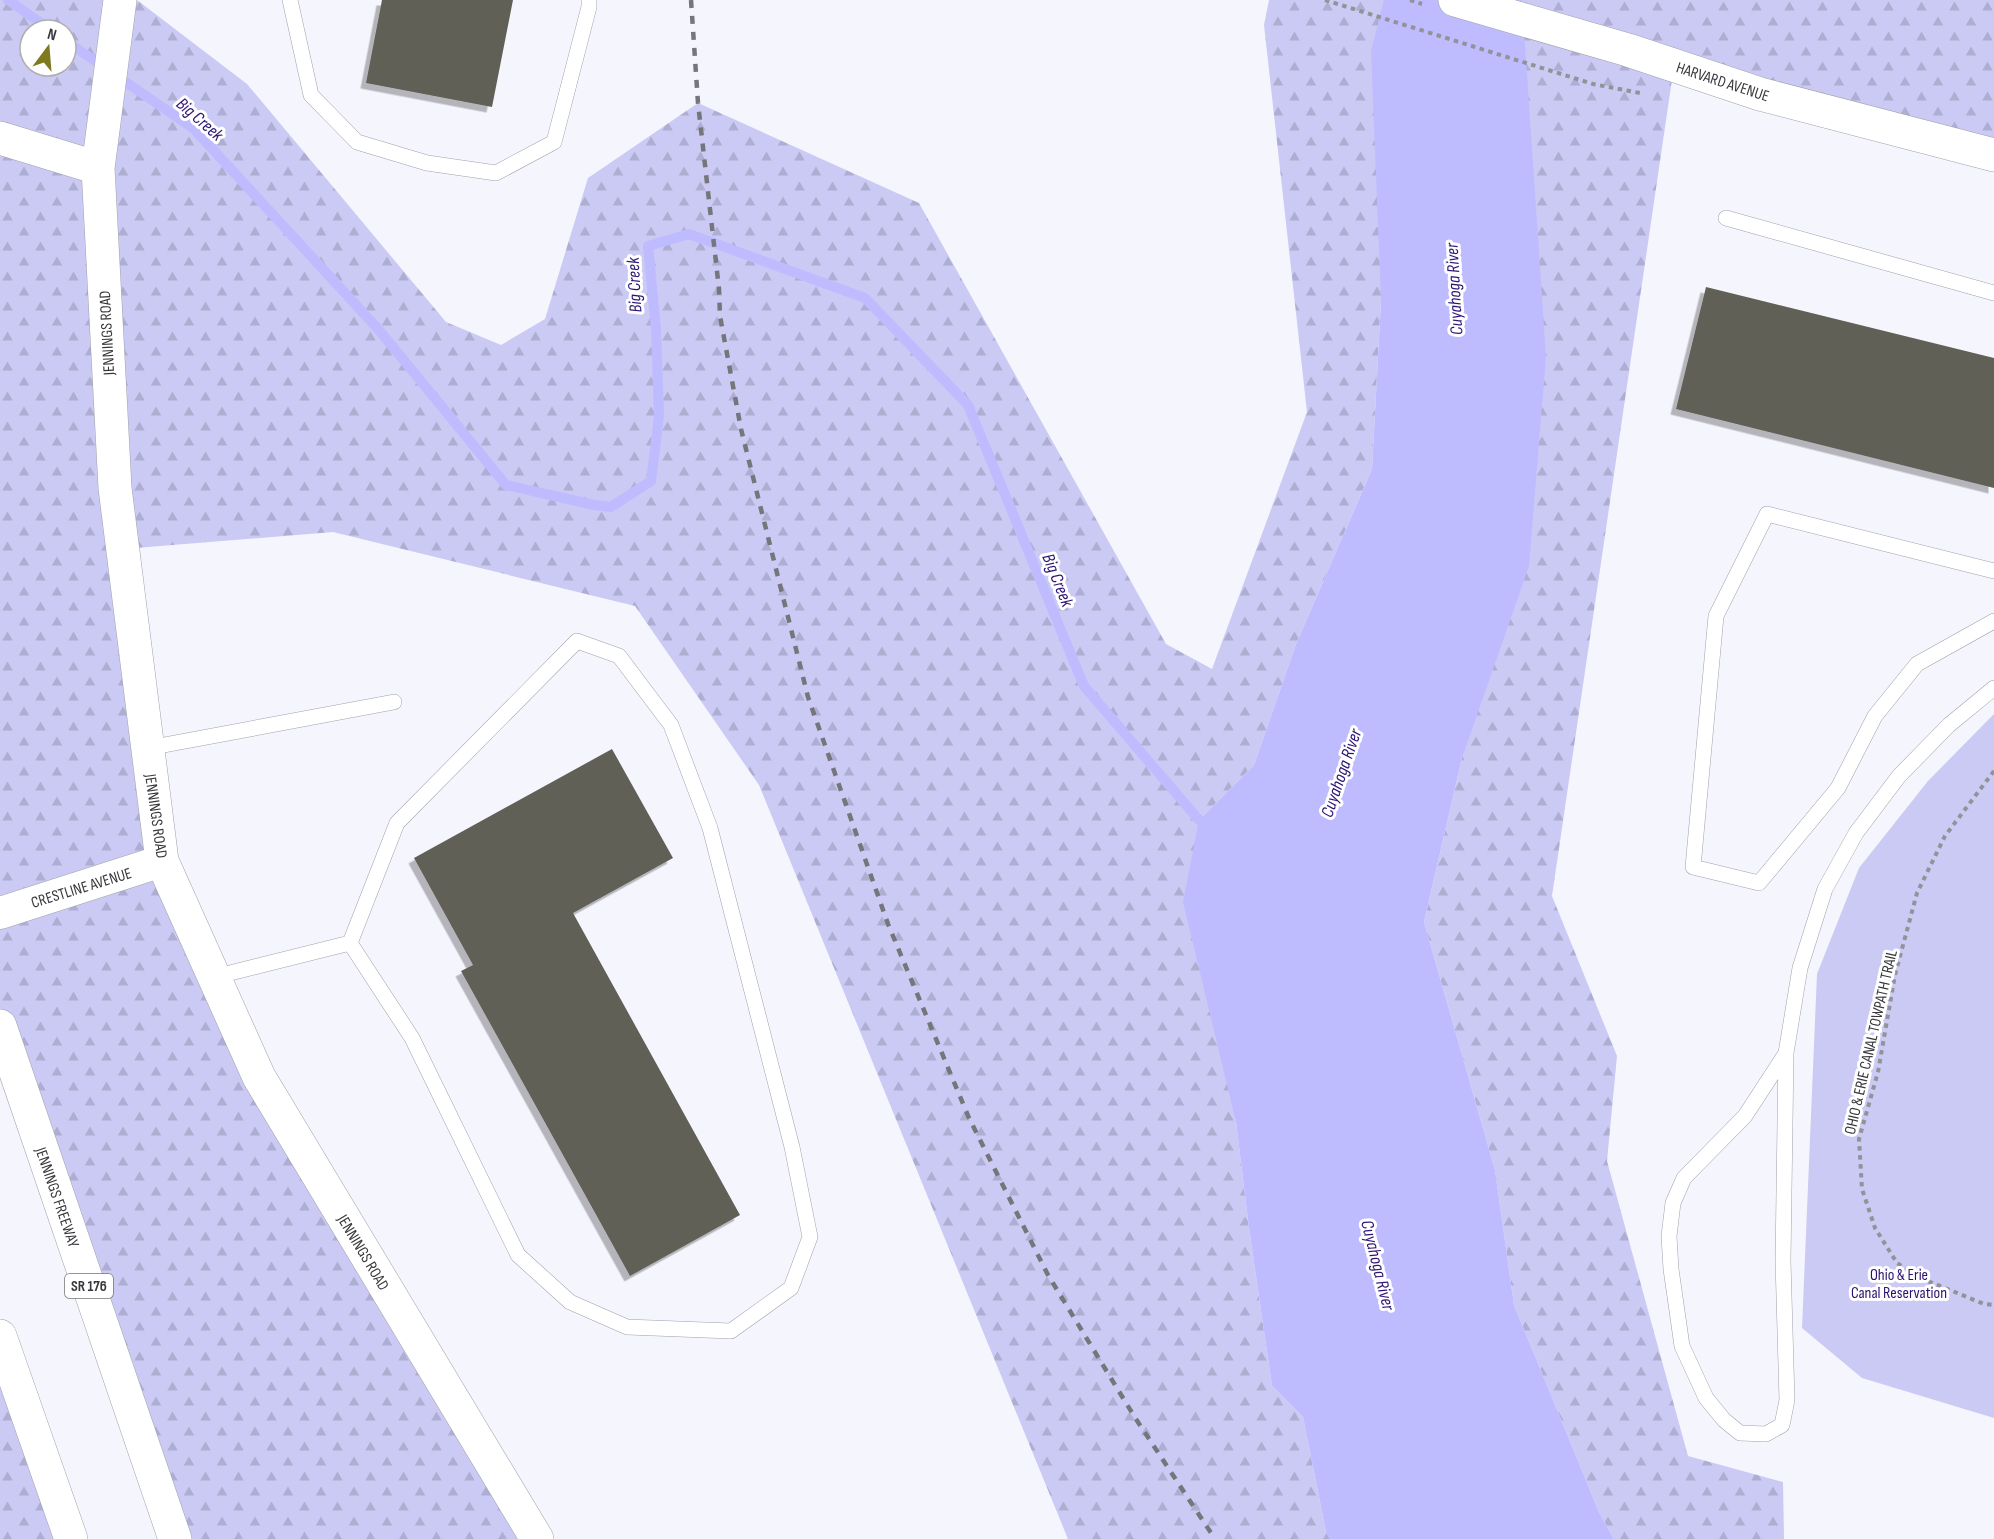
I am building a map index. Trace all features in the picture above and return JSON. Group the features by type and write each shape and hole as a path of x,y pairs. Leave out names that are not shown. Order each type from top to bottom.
{"main road":[{"name":"JENNINGS ROAD","path":"120,0 98,168 115,488 162,861 259,1077 537,1539"},
{"name":"HARVARD AVENUE","path":"1455,0 1628,50 1760,94 1994,155"},
{"path":"0,138 98,168"},
{"name":"JENNINGS FREEWAY","path":"1,1029 175,1539"},
{"path":"0,1336 71,1539"}],"street":[{"name":"CRESTLINE AVENUE","path":"0,913 162,861"}],"lane":[{"path":"290,0 311,95 357,142 427,163 496,173 554,142 589,0"},
{"path":"1726,218 1994,293"},
{"path":"1994,571 1767,514 1716,616 1693,867 1759,883 1838,788 1875,716 1917,664 1994,621"},
{"path":"577,641 619,656 671,725 710,828 792,1147 810,1237 791,1288 731,1331 627,1328 570,1302 518,1255 412,1038 350,943 397,823 577,641"},
{"path":"1786,1053 1746,1116 1684,1178 1673,1203 1669,1236 1671,1269 1682,1346 1706,1398 1724,1420 1740,1433 1766,1434 1782,1425 1787,1400 1783,1261 1786,1053 1800,968 1825,889 1856,833 1899,776 1949,725 1994,688"},
{"path":"148,747 394,702"},
{"path":"214,977 350,943"}],"path":[{"path":"1325,0 1593,84"},
{"name":"OHIO & ERIE CANAL TOWPATH TRAIL","path":"1994,771 1945,836 1917,892 1895,975 1878,1072 1859,1139 1862,1189 1875,1228 1897,1263 1923,1279 1984,1304 1994,1305"}],"green space":[{"path":"0,0 137,0 247,84 446,322 501,345 545,319 588,178 698,103 919,203 1166,644 1212,669 1307,412 1264,25 1269,0 1384,0 1381,300 1372,469 1296,644 1254,765 1199,820 1249,1228 1272,1386 1303,1417 1326,1532 1330,1539 1068,1539 759,785 635,606 333,532 123,549 162,861 259,1077 537,1539 175,1539 0,1026"},
{"path":"1522,0 1994,0 1994,153 1674,66 1552,896 1617,1056 1607,1161 1688,1456 1783,1482 1784,1539 1614,1539 1599,1512 1514,1305 1495,1170 1424,922 1462,758"},
{"name":"Ohio & Erie Canal Reservation","path":"1994,714 1994,1418 1862,1378 1802,1328 1817,974 1859,868 1928,781"},
{"path":"0,1336 71,1539 0,1539"}],"water":[{"name":"Cuyahoga River","path":"1384,0 1522,0 1546,356 1529,566 1462,758 1424,922 1495,1170 1514,1305 1599,1512 1614,1539 1330,1539 1326,1532 1303,1417 1272,1386 1236,1122 1183,902 1199,820 1254,765 1296,644 1372,469 1381,300 1371,51"}],"building":[{"path":"382,0 513,0 492,107 366,83"},
{"path":"1706,287 1994,358 1994,488 1676,409"},
{"path":"612,749 673,858 573,913 740,1215 630,1276 461,971 473,965 414,858"}],"waterway":[{"name":"Big Creek","path":"8,0 34,18"},
{"name":"Big Creek","path":"78,49 194,129 379,330 506,485 611,507 651,481 659,416 656,329 648,246 689,234 865,298 968,405 1084,686 1199,820 1212,825"}],"railway":[{"path":"691,0 698,103 720,316 741,429 808,697 888,924 969,1118 1048,1275 1134,1416 1215,1539"}]}
